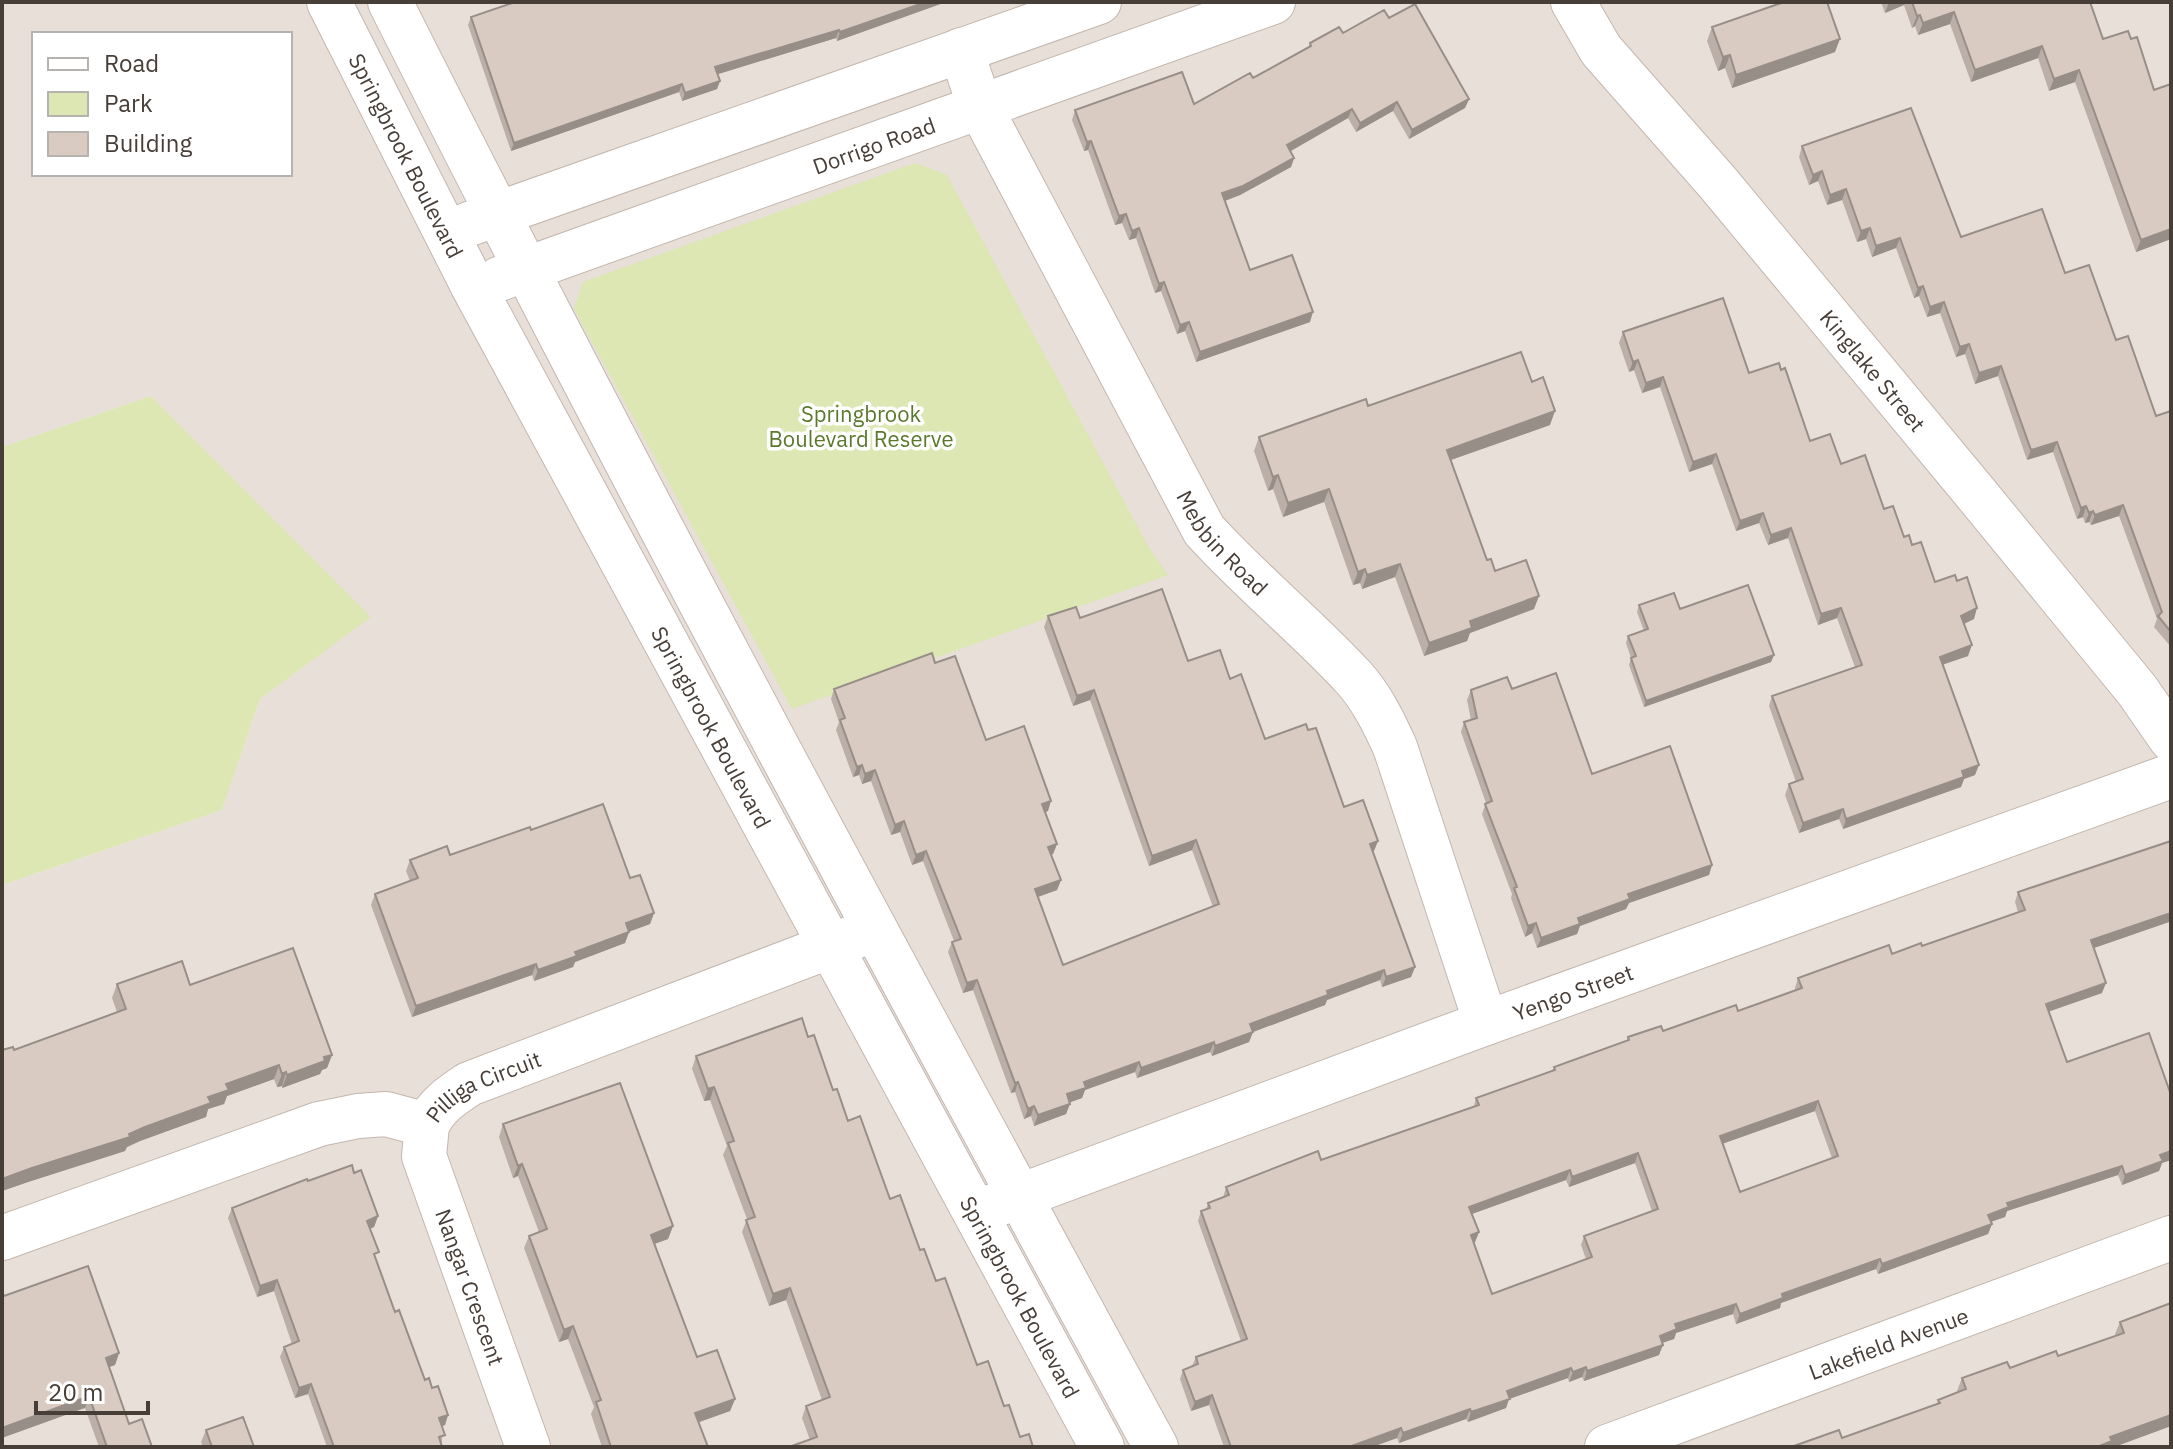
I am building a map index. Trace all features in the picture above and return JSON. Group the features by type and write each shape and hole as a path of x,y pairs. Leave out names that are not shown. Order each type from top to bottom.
{"street":[{"name":"Springbrook Boulevard","path":"329,2 444,232 1102,1447"},
{"name":"Springbrook Boulevard","path":"390,2 526,270 874,930 1156,1447"},
{"path":"444,232 1099,2"},
{"name":"Dorrigo Road","path":"474,288 1273,2"},
{"name":"Kinglake Street","path":"1573,2 1601,50 1718,183 1963,478 2137,690 2171,739"},
{"name":"Mebbin Road","path":"961,50 980,107 1204,530 1355,679 1377,710 1395,747 1486,1023"},
{"name":"Yengo Street","path":"974,1213 1486,1023 2171,776"},
{"name":"Pilliga Circuit","path":"2,1238 319,1124 386,1114 427,1125 434,1110 469,1084 874,930"},
{"name":"Nangar Crescent","path":"427,1125 424,1156 528,1447"},
{"name":"Lakefield Avenue","path":"1607,1447 2171,1238"}],"shaded area":[{"path":"2,2 2171,2 2171,1447 2,1447 2,885 222,810 260,699 370,617 151,396 2,447"}],"green space":[{"name":"Springbrook Boulevard Reserve","path":"915,163 947,175 1150,549 1168,575 792,709 574,309 583,282"},
{"path":"151,396 371,617 260,699 222,810 2,885 2,447"}],"building":[{"path":"515,2 926,2 840,32 715,67 720,81 685,93 682,84 514,143 471,17"},
{"path":"1784,2 1827,2 1840,39 1736,75 1730,55 1723,57 1712,27"},
{"path":"1912,2 2090,2 2103,39 2128,31 2131,39 2137,37 2154,90 2171,84 2171,229 2141,240 2079,70 2054,79 2042,46 1975,70 1954,12 1923,23"},
{"path":"1415,4 1469,99 1412,130 1397,102 1360,123 1352,109 1287,145 1294,158 1243,186 1222,193 1250,270 1292,255 1313,312 1200,352 1189,322 1180,325 1164,282 1159,284 1139,228 1132,231 1126,214 1119,216 1091,141 1087,142 1075,110 1182,72 1194,104 1250,73 1253,78 1339,27 1343,33 1384,10 1389,18"},
{"path":"1911,108 1961,237 2042,209 2065,273 2089,265 2116,340 2128,336 2156,416 2171,411 2171,632 2158,616 2162,612 2123,505 2095,515 2093,511 2089,513 2086,506 2081,508 2057,442 2031,450 2001,366 1979,373 1969,344 1960,347 1944,302 1930,307 1923,286 1918,288 1900,238 1876,246 1870,228 1861,231 1846,189 1830,195 1822,171 1813,175 1802,146"},
{"path":"1723,298 1749,373 1779,363 1781,370 1785,368 1810,441 1830,434 1841,464 1865,455 1884,509 1893,506 1904,537 1909,535 1912,545 1921,542 1935,582 1955,575 1957,581 1967,577 1977,608 1961,616 1972,645 1940,657 1979,765 1962,771 1964,777 1846,819 1843,809 1803,823 1789,784 1803,779 1772,696 1862,665 1841,608 1821,614 1791,528 1771,535 1763,513 1740,521 1716,454 1693,462 1663,377 1646,383 1638,360 1633,362 1623,332"},
{"path":"1521,352 1532,382 1543,377 1555,411 1447,450 1487,560 1491,559 1495,571 1526,560 1539,596 1470,621 1472,628 1429,643 1400,564 1367,575 1365,569 1358,572 1329,489 1288,503 1278,475 1273,477 1259,437 1366,399 1368,406"},
{"path":"1748,585 1774,655 1646,701 1631,658 1636,656 1628,636 1648,629 1639,605 1674,593 1680,609"},
{"path":"1162,589 1188,661 1220,650 1230,679 1241,674 1265,739 1306,724 1308,730 1316,728 1344,807 1363,800 1378,841 1370,844 1415,967 1386,977 1384,970 1327,991 1328,995 1250,1024 1253,1032 1215,1046 1214,1042 1141,1068 1139,1062 1084,1082 1086,1088 1067,1094 1070,1104 1038,1115 1034,1106 1028,1109 1018,1082 1015,1083 977,980 967,983 952,942 961,939 926,851 916,855 904,821 895,825 875,770 865,774 862,765 857,767 840,720 845,718 834,689 932,653 935,663 955,656 986,740 1024,726 1051,801 1042,804 1057,844 1048,847 1061,880 1035,889 1063,965 1219,904 1196,840 1152,856 1094,690 1077,696 1048,616 1076,607 1080,618"},
{"path":"1556,673 1592,774 1670,746 1712,865 1628,894 1630,899 1578,918 1580,924 1541,938 1536,923 1528,926 1514,888 1517,887 1485,804 1492,801 1464,722 1477,718 1471,690 1507,677 1512,689"},
{"path":"603,804 630,878 640,875 654,913 626,923 629,932 575,952 577,956 538,970 536,964 416,1006 375,894 418,878 410,860 447,846 450,855"},
{"path":"2171,841 2171,913 2091,940 2106,983 2046,1004 2067,1062 2149,1033 2171,1095 2171,1151 2160,1155 2163,1161 2125,1175 2122,1166 2007,1203 2009,1207 1988,1215 1992,1224 1882,1264 1880,1259 1782,1294 1783,1298 1740,1314 1736,1304 1675,1324 1677,1329 1660,1336 1663,1345 1587,1371 1586,1367 1573,1372 1571,1368 1507,1391 1510,1399 1471,1412 1470,1409 1403,1433 1401,1428 1349,1447 1231,1447 1212,1395 1195,1402 1183,1370 1198,1364 1196,1357 1247,1339 1201,1211 1210,1208 1208,1203 1229,1195 1226,1187 1318,1151 1321,1160 1479,1105 1476,1098 1555,1070 1554,1067 1629,1040 1628,1037 1661,1026 1663,1031 1736,1005 1738,1011 1802,988 1798,978 1889,945 1892,954 2025,910 2018,892","holes":["1818,1101 1838,1156 1740,1192 1720,1136","1638,1153 1658,1209 1584,1236 1592,1257 1492,1294 1471,1235 1479,1232 1469,1207 1570,1170 1572,1177"]},
{"path":"293,948 332,1055 324,1057 325,1061 287,1075 286,1072 282,1074 279,1065 226,1084 229,1090 208,1097 211,1103 145,1127 129,1134 130,1137 2,1179 2,1050 13,1047 14,1050 126,1009 117,984 182,961 190,985"},
{"path":"802,1018 808,1037 814,1035 833,1090 837,1089 848,1121 860,1116 890,1199 900,1195 920,1250 924,1249 936,1281 945,1278 977,1365 988,1361 1004,1406 1009,1405 1020,1437 1029,1434 1033,1447 789,1447 817,1437 806,1406 830,1397 790,1288 773,1294 746,1220 755,1217 728,1143 734,1141 714,1087 708,1089 696,1056"},
{"path":"620,1083 673,1226 651,1235 697,1357 717,1350 735,1399 695,1413 708,1447 611,1447 596,1402 601,1400 573,1326 564,1330 529,1236 547,1229 503,1124"},
{"path":"352,1165 354,1173 361,1170 378,1216 367,1221 379,1252 374,1254 395,1312 399,1310 425,1380 429,1378 432,1388 438,1386 448,1415 439,1418 445,1435 439,1437 442,1447 334,1447 311,1384 299,1388 284,1347 299,1341 277,1280 260,1286 232,1208"},
{"path":"88,1266 119,1353 106,1358 129,1424 142,1419 152,1447 107,1447 89,1396 2,1428 2,1292 4,1296"},
{"path":"2171,1303 2171,1415 2110,1437 2112,1441 2097,1447 1791,1447 1839,1430 1842,1438 1940,1403 1938,1400 1966,1389 1962,1378 2007,1362 2010,1368 2056,1351 2058,1356 2124,1333 2120,1322"},
{"path":"243,1417 254,1447 212,1447 206,1430"}]}
